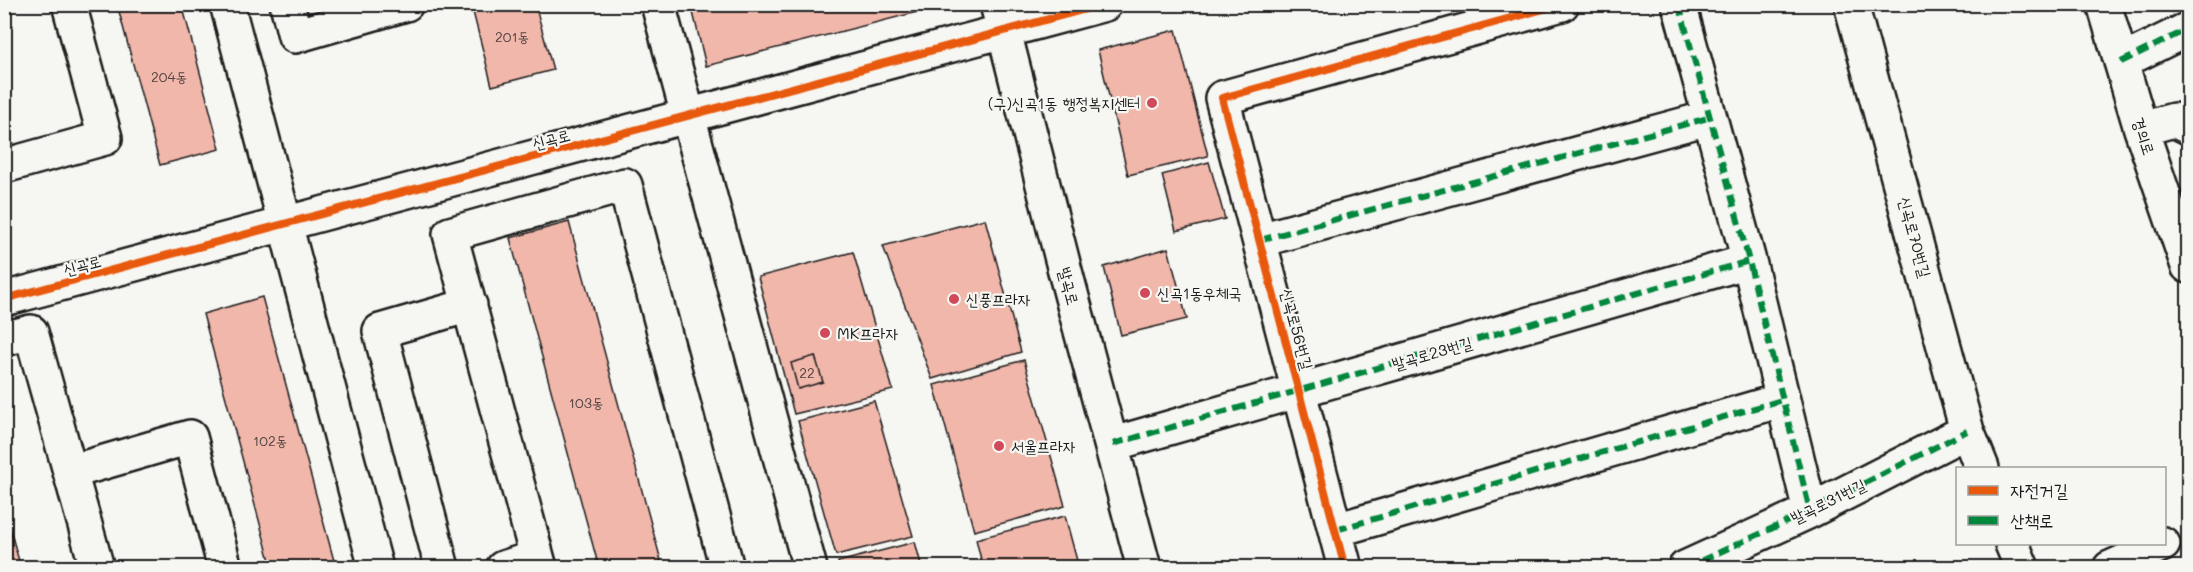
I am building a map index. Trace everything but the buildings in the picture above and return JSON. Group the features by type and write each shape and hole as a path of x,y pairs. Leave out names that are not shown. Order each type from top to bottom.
{"street":[{"path":"4,166 105,138 69,4"},
{"path":"227,4 376,567"},
{"path":"287,4 295,36 406,4"},
{"path":"658,4 810,567"},
{"name":"신곡로","path":"4,299 687,117 1001,18 1105,4"},
{"name":"신곡로56번길","path":"1345,567 1222,98 1562,4"},
{"path":"1679,4 1708,118 1749,261 1810,511"},
{"name":"신곡로70번길","path":"1851,4 1968,431 1982,467"},
{"name":"경의로","path":"2104,4 2141,129 2188,266"},
{"name":"발곡로","path":"1001,18 1065,271 1144,567"},
{"path":"2121,62 2188,29"},
{"path":"1260,240 1708,118"},
{"path":"2141,129 2174,120 2188,127"},
{"path":"503,567 539,562 450,234 626,184 727,567"},
{"name":"발곡로23번길","path":"1113,444 1749,261"},
{"path":"442,567 380,331 470,305"},
{"path":"4,339 31,332 97,567"},
{"path":"1336,530 1782,400"},
{"name":"발곡로31번길","path":"1685,567 1810,511 1968,431"},
{"path":"70,472 190,437 225,567"},
{"path":"2166,542 2188,532"},
{"path":"2013,545 2022,567"},
{"path":"2110,567 2160,545"}],"marked path":[{"path":"1679,4 1749,261 1810,511"},
{"path":"2121,62 2188,29"},
{"path":"1260,240 1708,118"},
{"path":"1113,444 1749,261"},
{"path":"1336,530 1782,400"},
{"path":"1685,568 1810,511 1967,431"}],"cycle path":[{"path":"4,299 1105,4"},
{"path":"1345,568 1222,98 1562,4"}],"place":[{"name":"(구)신곡1동 행정복지센터","path":"1152,103"},
{"name":"신곡1동우체국","path":"1145,293"},
{"name":"신풍프라자","path":"954,299"},
{"name":"MK프라자","path":"825,333"},
{"name":"서울프라자","path":"999,446"}]}
